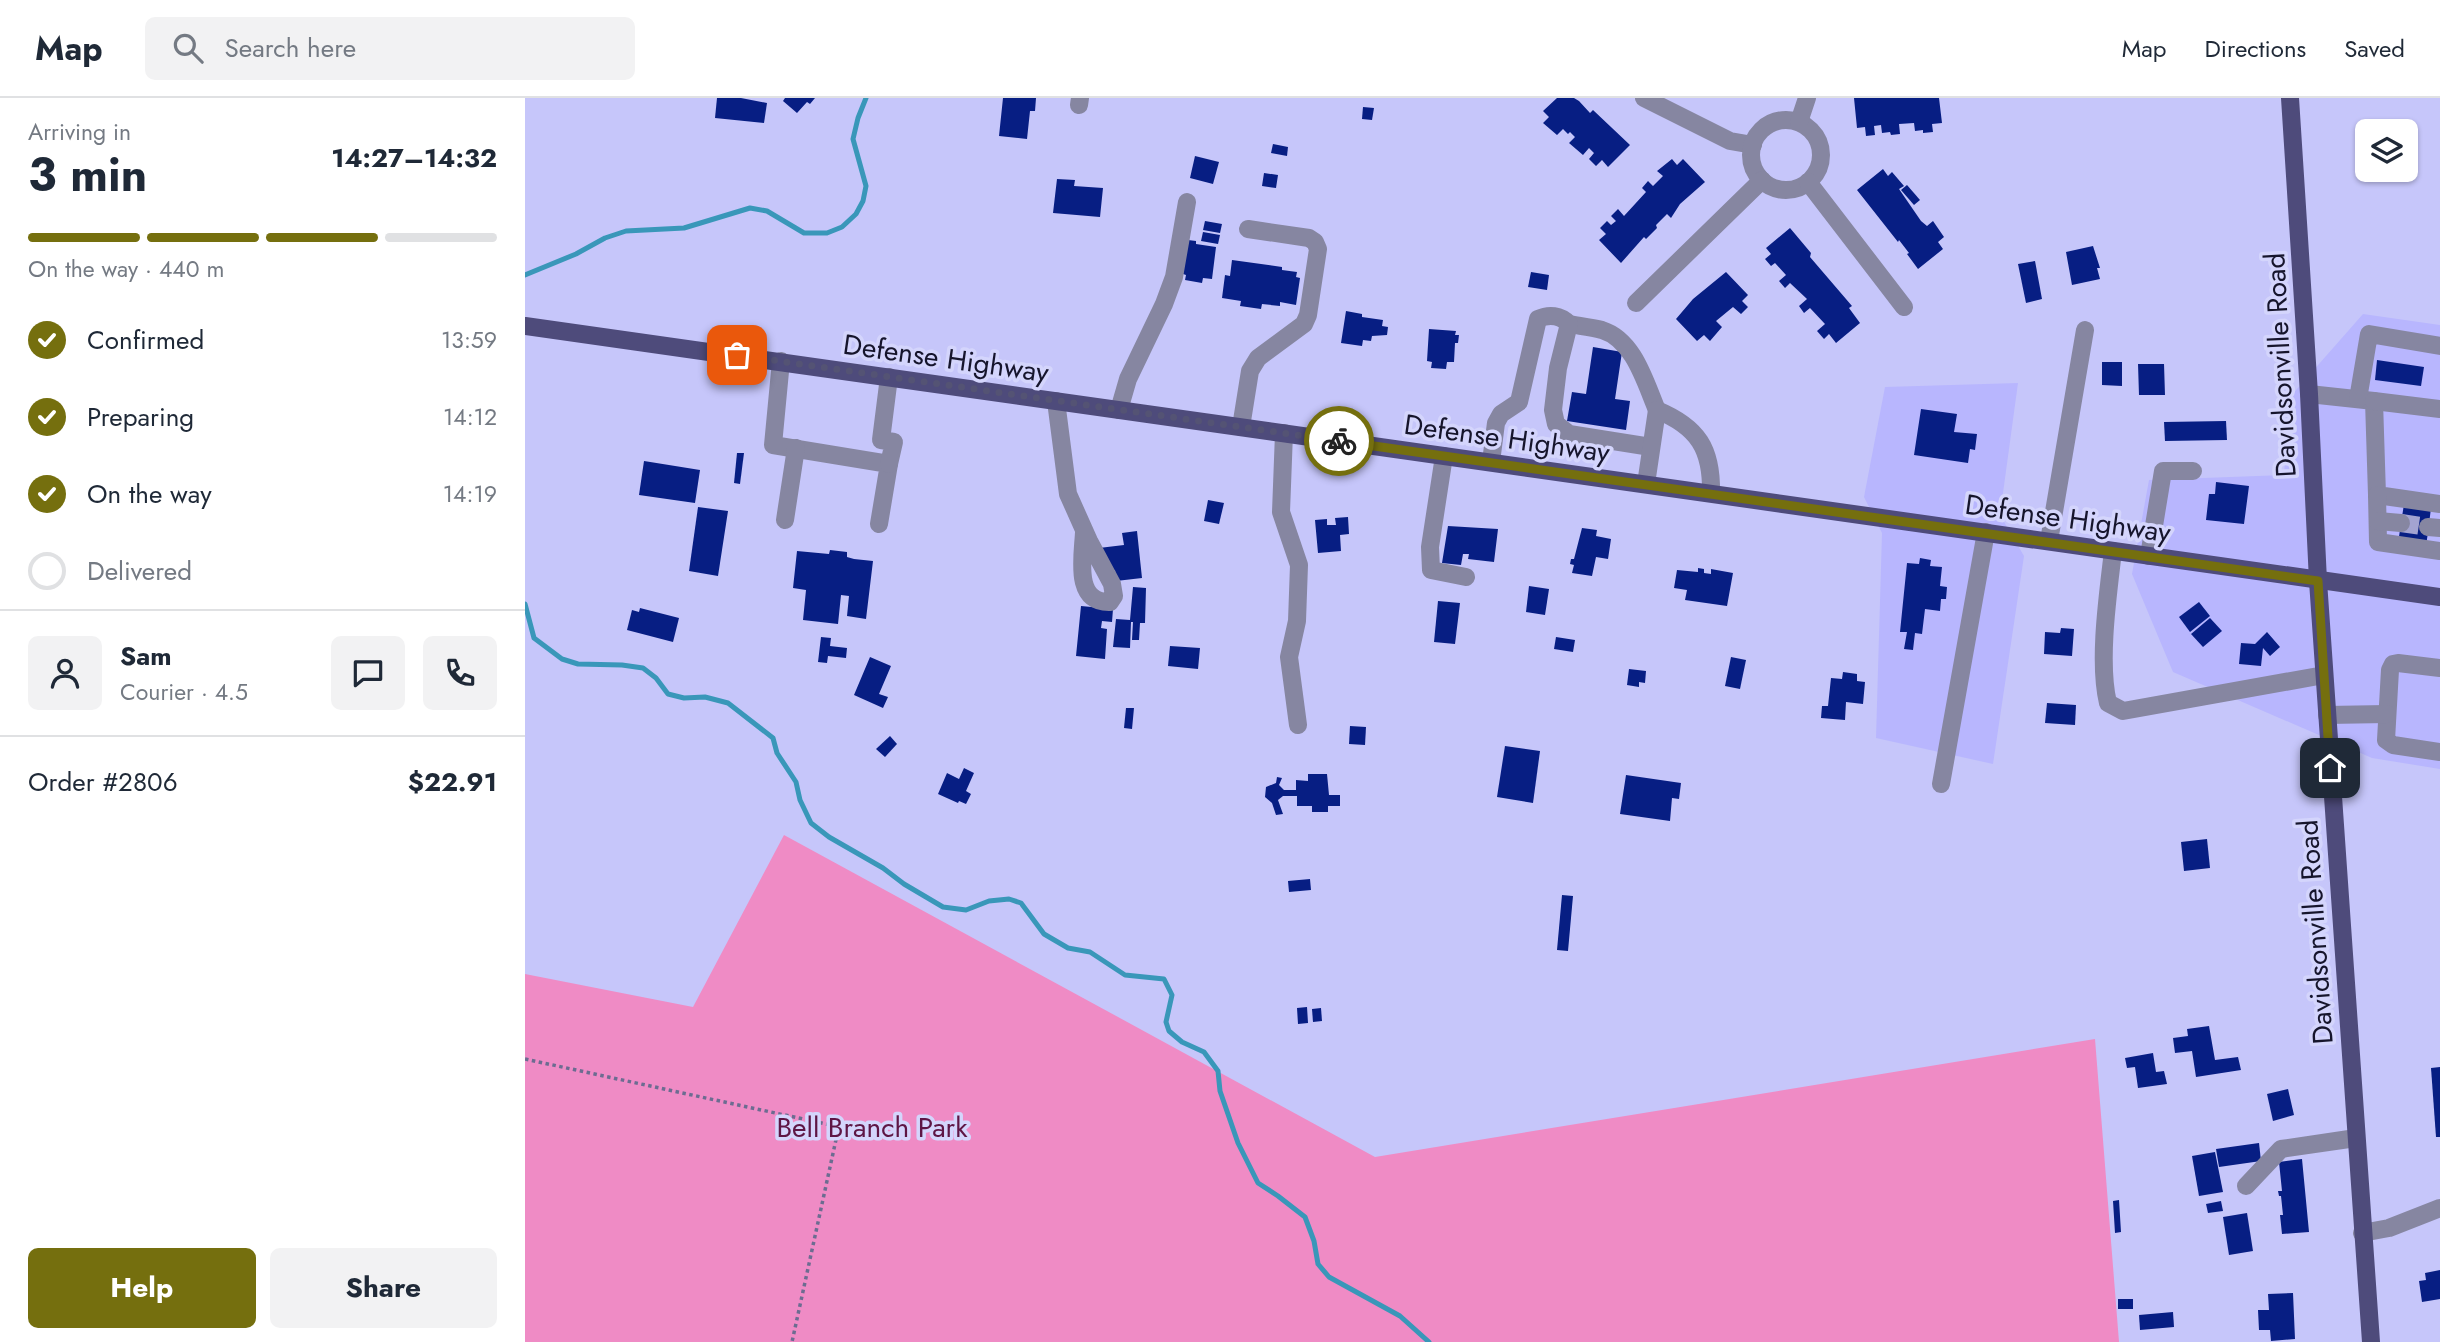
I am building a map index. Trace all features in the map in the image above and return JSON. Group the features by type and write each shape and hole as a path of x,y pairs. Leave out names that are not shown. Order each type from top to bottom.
{"main road":[{"name":"Davidsonville Road","path":"2290,98 2324,676 2371,1342"},
{"name":"Defense Highway","path":"525,326 2440,597"}],"street":[{"path":"1644,98 1730,141 1752,145"},
{"path":"1799,122 1807,98"},
{"path":"1787,120 1799,122 1810,129 1820,147 1821,160 1817,172 1808,182 1798,187 1786,190 1773,187 1762,180 1752,159 1752,145 1767,126 1787,120"},
{"path":"1636,303 1762,180"},
{"path":"1808,182 1904,307"},
{"path":"1119,410 1128,379 1174,277 1187,202"},
{"path":"1241,427 1253,365 1258,358 1304,324 1308,315 1318,249 1315,242 1309,238 1248,229"},
{"path":"1491,462 1496,423 1501,414 1519,402 1538,319 1548,315 1563,319 1569,324 1602,330 1615,336 1627,347 1657,410 1646,484"},
{"path":"1569,324 1558,368 1553,411 1556,424 1569,435 1651,447"},
{"path":"2049,541 2085,330"},
{"path":"2440,346 2369,334 2366,400 2377,495 2378,542 2440,551"},
{"path":"781,361 773,445 889,464"},
{"path":"879,524 894,442 881,440 889,377"},
{"path":"2309,394 2440,409"},
{"path":"1056,401 1068,494 1084,532"},
{"path":"1657,410 1671,415 1689,428 1706,449 1712,471 1711,493"},
{"path":"1284,433 1282,512 1299,565 1297,621 1289,657 1298,725"},
{"path":"785,520 796,449"},
{"path":"1444,456 1430,547 1431,570 1466,577"},
{"path":"2149,556 2163,471 2193,471"},
{"path":"2377,495 2440,504"},
{"path":"2378,521 2401,523"},
{"path":"1941,784 1986,532"},
{"path":"2113,551 2107,601 2104,686 2108,703 2123,711 2324,676"},
{"path":"2440,668 2393,664 2390,670 2387,714 2388,743 2440,751"},
{"path":"2327,715 2387,714"},
{"path":"2246,1186 2281,1149 2355,1138"},
{"path":"2362,1233 2389,1228 2440,1208"}],"path":[{"path":"525,1059 831,1125 837,1135 792,1342"}],"shaded area":[{"path":"2363,314 2440,325 2440,769 2372,758 2173,672 2132,574 2149,480 2284,475 2289,398"},
{"path":"2018,383 2000,515 2024,556 1993,764 1876,738 1882,533 1864,497 1885,387"}],"green space":[{"name":"Bell Branch Park","path":"784,835 1375,1157 2095,1039 2119,1342 525,1342 525,974 693,1007"}],"building":[{"path":"717,98 741,98 767,103 764,123 715,118"},
{"path":"785,98 815,98 797,113 783,101"},
{"path":"1003,98 1036,98 1035,111 1030,111 1027,139 999,136"},
{"path":"1557,98 1574,98 1590,113 1593,110 1630,145 1608,167 1602,160 1596,166 1589,159 1594,153 1589,148 1583,155 1569,143 1575,137 1570,132 1568,134 1563,129 1557,135 1543,123 1549,117 1543,111"},
{"path":"1854,98 1939,98 1942,123 1932,124 1933,132 1923,133 1923,130 1915,131 1914,123 1899,124 1900,134 1891,135 1890,132 1882,133 1881,125 1874,126 1875,135 1866,136 1865,127 1857,128"},
{"path":"1363,107 1374,108 1372,120 1362,119"},
{"path":"1273,144 1288,147 1287,156 1271,153"},
{"path":"1195,156 1219,162 1213,184 1190,178"},
{"path":"1672,159 1677,165 1683,159 1705,182 1680,204 1671,218 1667,214 1656,225 1657,228 1646,239 1644,237 1621,263 1599,240 1606,234 1600,228 1607,221 1611,225 1616,221 1611,216 1618,209 1624,216 1646,192 1642,188 1648,181 1653,186 1663,176 1657,171"},
{"path":"1883,169 1888,176 1892,172 1904,186 1899,189 1921,221 1927,226 1933,221 1944,237 1938,242 1943,249 1918,269 1899,240 1898,242 1857,190"},
{"path":"1264,173 1278,175 1276,188 1262,186"},
{"path":"1057,179 1075,180 1074,186 1103,188 1100,217 1053,213"},
{"path":"1907,185 1920,200 1914,205 1901,190"},
{"path":"1205,221 1222,224 1220,233 1203,230"},
{"path":"1790,228 1811,253 1810,257 1852,306 1849,308 1860,323 1836,343 1829,334 1824,339 1817,331 1825,324 1810,308 1804,313 1799,306 1807,299 1790,283 1785,288 1779,281 1786,275 1775,263 1771,266 1765,259 1771,254 1766,248"},
{"path":"1203,232 1220,235 1218,244 1201,241"},
{"path":"1188,240 1216,247 1212,279 1203,278 1202,283 1185,280 1186,275 1183,274"},
{"path":"2093,246 2100,268 2097,268 2100,279 2072,285 2066,252"},
{"path":"1232,260 1282,267 1282,270 1297,272 1296,277 1300,278 1296,305 1280,302 1280,306 1262,304 1261,309 1240,306 1241,301 1222,298 1225,275 1230,276"},
{"path":"2035,261 2042,299 2026,303 2018,264"},
{"path":"1531,272 1549,275 1547,290 1528,287"},
{"path":"1726,272 1748,295 1742,301 1748,307 1741,314 1733,307 1716,321 1722,327 1710,341 1704,335 1697,341 1676,319 1693,299"},
{"path":"1346,311 1383,320 1382,326 1388,327 1387,335 1372,336 1371,341 1363,340 1362,346 1341,343"},
{"path":"1429,329 1456,331 1455,335 1459,335 1458,343 1455,343 1454,362 1447,362 1446,369 1431,368 1432,362 1427,361"},
{"path":"1593,347 1622,352 1615,399 1630,401 1626,430 1567,421 1572,392 1586,394"},
{"path":"2377,360 2424,367 2421,386 2375,380"},
{"path":"2102,362 2122,362 2122,386 2102,385"},
{"path":"2138,364 2164,364 2165,395 2139,395"},
{"path":"1921,409 1957,414 1954,432 1977,434 1975,450 1970,449 1968,463 1914,455"},
{"path":"2226,421 2227,440 2165,441 2164,422"},
{"path":"737,453 744,453 740,484 734,483"},
{"path":"644,461 700,470 695,503 639,495"},
{"path":"2216,482 2249,486 2244,524 2206,520 2209,494 2215,494"},
{"path":"1208,500 1224,503 1219,524 1204,521"},
{"path":"2404,504 2431,508 2426,547 2398,543"},
{"path":"698,507 728,511 718,576 689,571"},
{"path":"1348,517 1349,534 1340,535 1341,551 1318,553 1315,520 1327,519 1327,525 1336,525 1335,518"},
{"path":"1448,526 1498,529 1494,562 1468,559 1469,554 1463,554 1461,565 1442,563"},
{"path":"1582,528 1597,530 1596,536 1611,539 1608,559 1596,557 1592,576 1572,573 1574,565 1570,564 1571,559 1574,559"},
{"path":"1137,531 1142,578 1116,581 1115,570 1107,571 1099,548 1124,545 1122,533"},
{"path":"830,550 847,552 847,557 854,559 873,561 866,619 847,616 849,596 841,595 838,624 803,620 806,590 793,588 797,551 829,554"},
{"path":"1920,558 1931,560 1930,566 1942,567 1940,586 1947,587 1946,599 1941,599 1940,611 1925,609 1922,634 1915,633 1913,650 1904,649 1907,632 1900,632 1907,563 1919,564"},
{"path":"1698,568 1711,574 1711,569 1733,573 1727,606 1685,600 1687,590 1674,588 1677,570 1698,572"},
{"path":"1529,586 1549,589 1545,615 1526,612"},
{"path":"1133,587 1146,588 1145,623 1140,623 1139,640 1132,640 1131,622 1130,648 1113,647 1116,619 1130,620"},
{"path":"1438,601 1460,603 1455,644 1434,642"},
{"path":"2199,602 2210,616 2190,632 2179,617"},
{"path":"1081,606 1113,609 1112,622 1102,621 1101,628 1107,629 1105,659 1076,656"},
{"path":"640,608 679,618 673,642 627,630 632,610 639,612"},
{"path":"2210,618 2222,631 2203,647 2191,634"},
{"path":"2061,628 2074,629 2072,656 2044,654 2045,632 2060,633"},
{"path":"2267,632 2280,647 2270,656 2263,648 2261,666 2239,664 2241,643 2255,644"},
{"path":"821,637 831,638 830,646 847,648 846,658 828,656 827,663 818,662"},
{"path":"1556,637 1575,640 1573,652 1554,649"},
{"path":"1170,646 1200,648 1198,669 1168,666"},
{"path":"870,657 891,666 879,694 888,697 883,708 854,695"},
{"path":"1731,657 1746,660 1740,689 1725,686"},
{"path":"1629,669 1646,671 1645,683 1639,682 1639,687 1627,685"},
{"path":"1843,672 1857,674 1857,681 1865,682 1863,704 1846,702 1845,720 1821,718 1822,706 1828,706 1831,678 1842,679"},
{"path":"2047,703 2076,705 2075,725 2045,723"},
{"path":"1126,708 1134,708 1132,729 1124,728"},
{"path":"1350,726 1366,727 1365,745 1349,744"},
{"path":"890,736 897,744 885,757 876,749"},
{"path":"1505,746 1540,751 1533,803 1497,797"},
{"path":"964,768 974,773 966,791 971,794 966,804 938,794 947,773 959,779"},
{"path":"1308,774 1327,774 1329,795 1340,795 1340,806 1328,806 1328,812 1312,812 1312,806 1297,806 1297,796 1283,796 1278,800 1283,814 1276,815 1272,803 1265,797 1266,787 1276,783 1277,777 1282,778 1279,785 1284,790 1296,790 1296,780 1308,781"},
{"path":"1626,775 1681,783 1679,799 1672,798 1670,821 1620,814"},
{"path":"2207,839 2210,868 2184,871 2181,842"},
{"path":"1310,879 1311,890 1289,892 1288,881"},
{"path":"1562,895 1573,896 1568,951 1557,950"},
{"path":"1307,1007 1308,1023 1298,1024 1297,1008"},
{"path":"1321,1008 1322,1021 1313,1022 1312,1009"},
{"path":"2209,1026 2215,1060 2238,1057 2241,1070 2196,1077 2192,1051 2175,1053 2173,1038 2188,1036 2187,1029"},
{"path":"2153,1053 2156,1072 2164,1071 2167,1084 2138,1088 2135,1067 2127,1068 2125,1058"},
{"path":"2440,1067 2440,1137 2436,1137 2431,1068"},
{"path":"2288,1089 2294,1115 2273,1121 2267,1094"},
{"path":"2259,1143 2261,1161 2219,1167 2216,1149"},
{"path":"2215,1152 2223,1192 2199,1196 2192,1156"},
{"path":"2302,1159 2309,1232 2282,1234 2280,1215 2283,1215 2278,1191 2282,1191 2279,1162"},
{"path":"2119,1200 2121,1232 2115,1233 2113,1201"},
{"path":"2221,1201 2223,1211 2208,1213 2206,1204"},
{"path":"2247,1213 2253,1251 2229,1255 2223,1217"},
{"path":"2440,1270 2440,1299 2422,1302 2419,1281 2426,1280 2425,1273"},
{"path":"2293,1293 2295,1339 2271,1341 2270,1330 2259,1330 2258,1310 2269,1310 2268,1294"},
{"path":"2118,1299 2133,1299 2133,1309 2118,1309"},
{"path":"2173,1312 2174,1327 2140,1330 2139,1315"}],"waterway":[{"path":"525,275 626,231 684,228 750,208 767,211 804,233 827,233 842,227 856,214 863,201 866,186 853,139 866,98"},
{"path":"525,604 534,638 562,659 578,664 643,668 656,678 668,694 684,698 705,697 728,703 773,738 777,753 796,782 800,800 811,823 829,837 943,907 966,910 989,901 1009,899 1021,903 1044,934 1068,948 1090,952 1125,975 1164,979 1172,995 1166,1022 1169,1031 1182,1042 1204,1052 1218,1071 1220,1091 1238,1143 1258,1183 1305,1217 1314,1241 1318,1264 1329,1277 1400,1316 1429,1342"}],"tunnel":[{"path":"2401,523 2428,527"}],"way so far":[{"path":"737,355 1339,441"}],"route":[{"path":"1339,441 2318,581 2330,768"}]}
